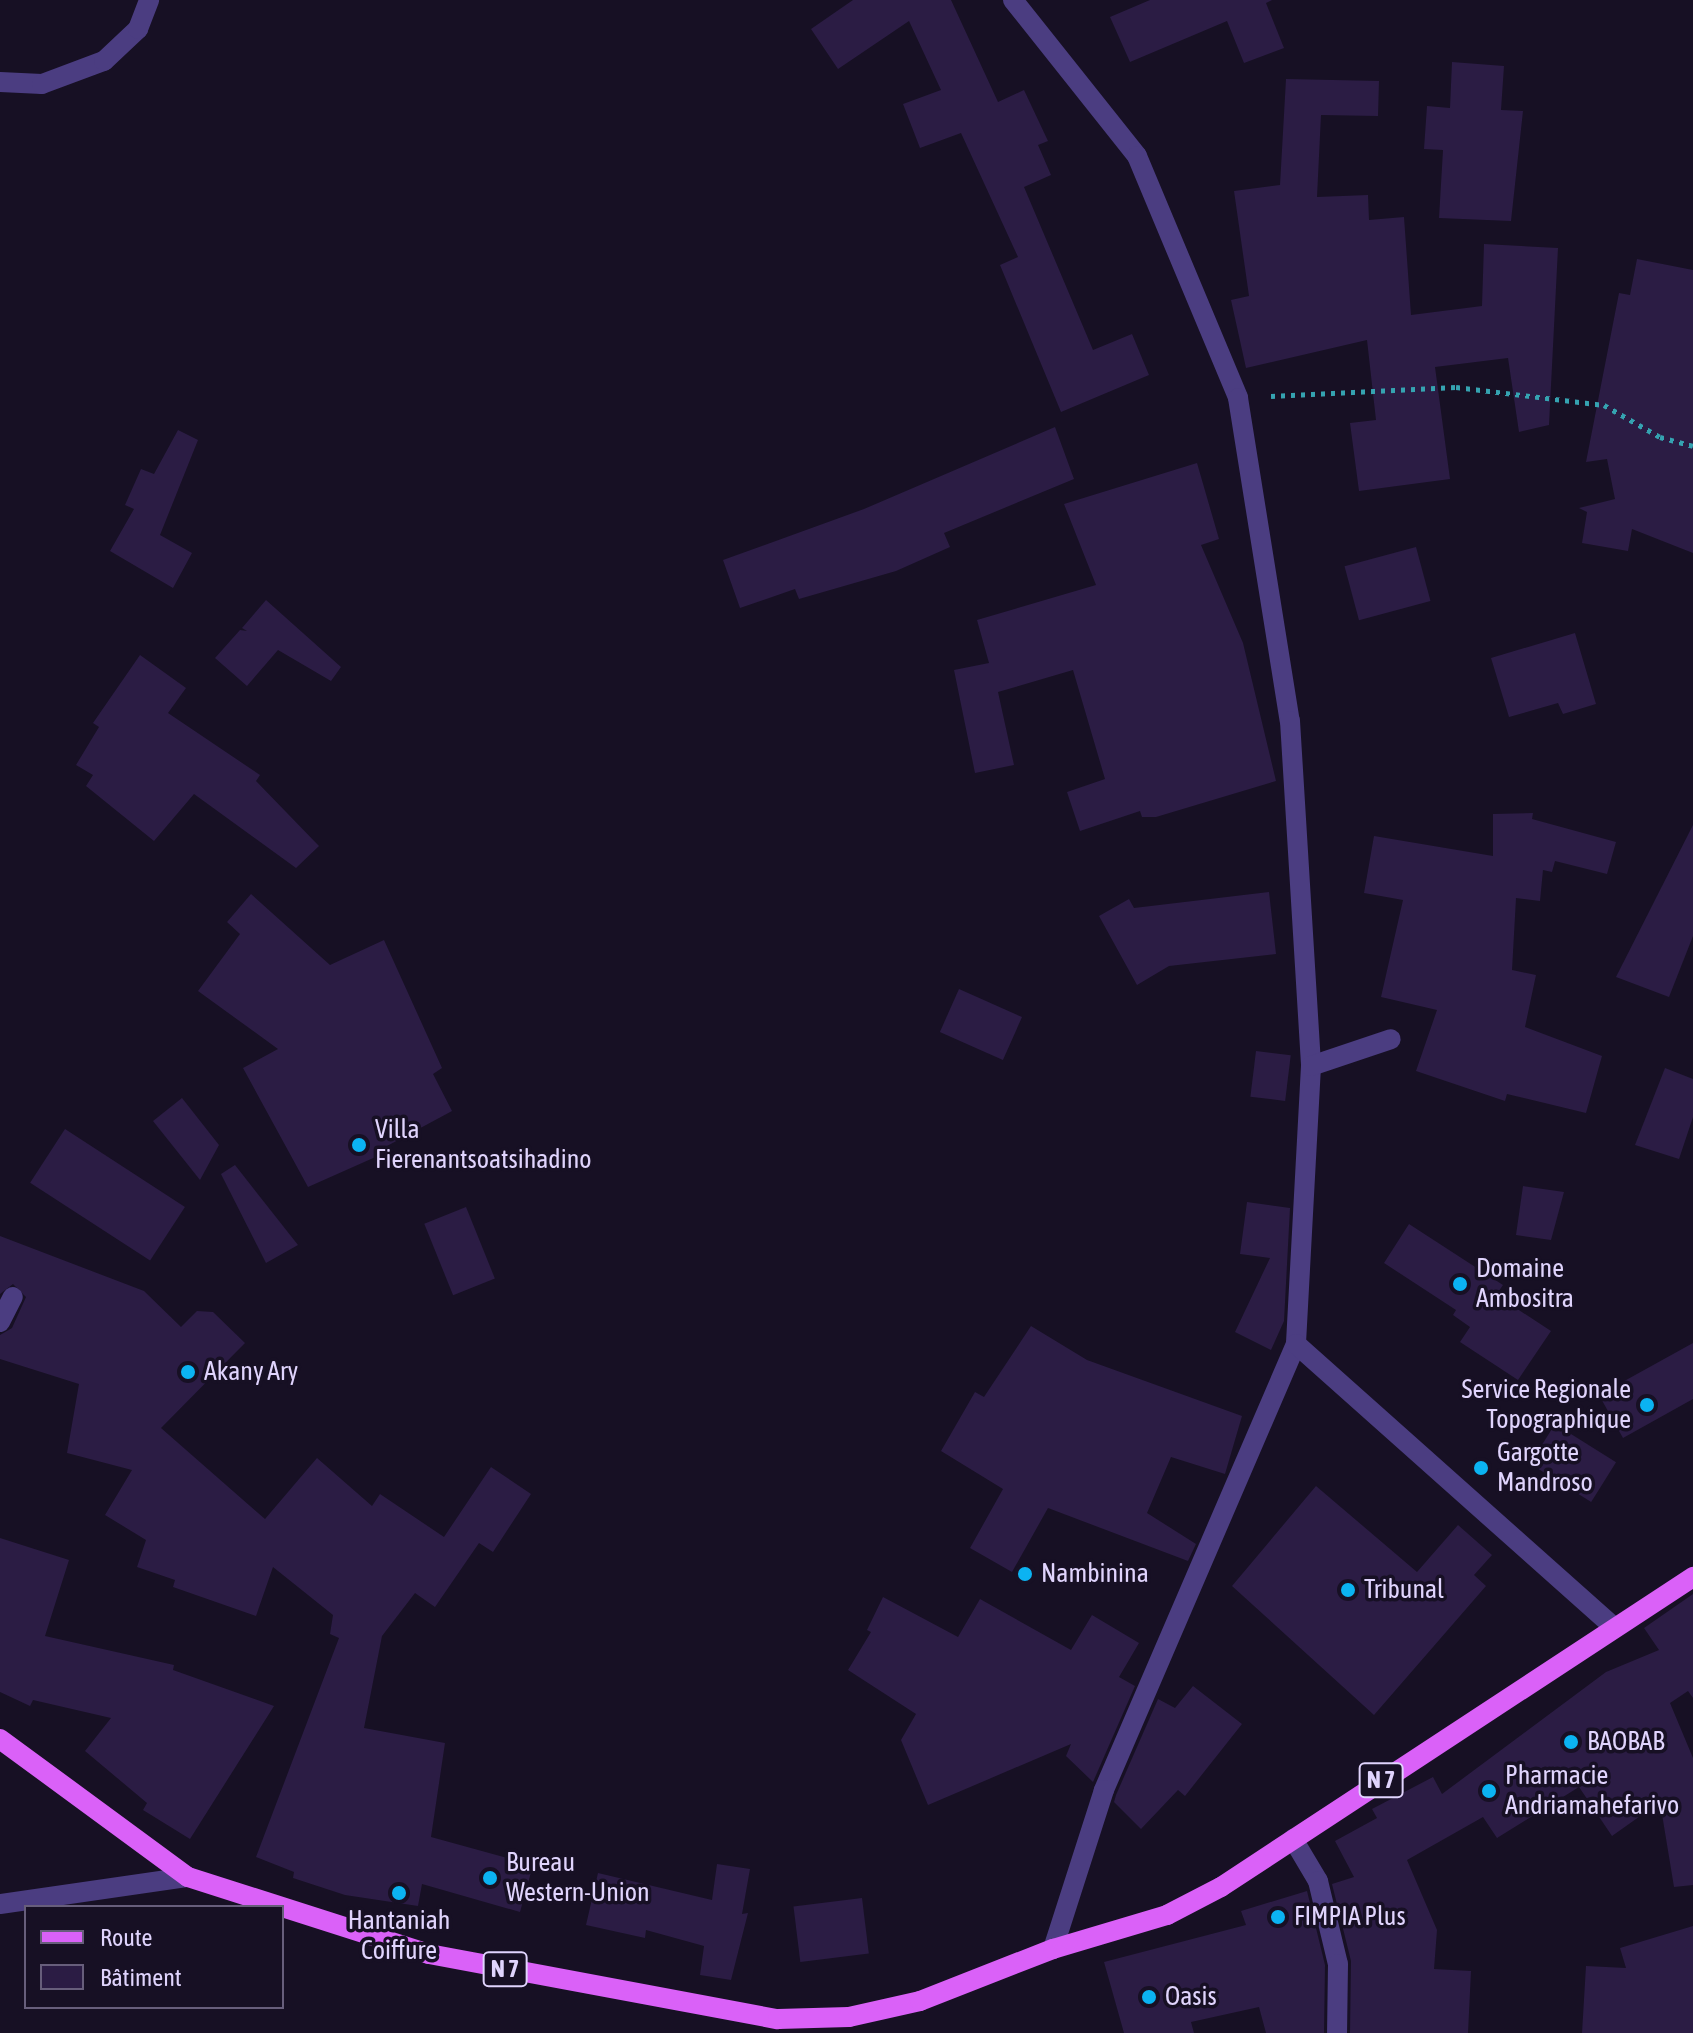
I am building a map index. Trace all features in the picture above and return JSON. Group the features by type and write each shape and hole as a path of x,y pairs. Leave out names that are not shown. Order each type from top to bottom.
{"main road":[{"name":"N 7","path":"284,1908 429,1954 778,2019 849,2017 920,2001 1053,1949 1167,1915 1293,1839 1612,1626 1693,1577"},
{"name":"N 7","path":"0,1739 188,1877 276,1905"}],"street":[{"path":"0,82 42,84 104,61 138,29 149,0"},
{"path":"1013,0 1137,156 1238,398 1290,721 1311,1066 1296,1344 1104,1790 1053,1949"},
{"path":"1311,1066 1391,1039"},
{"path":"0,1322 13,1297"},
{"path":"1296,1344 1612,1626"},
{"path":"1293,1839 1318,1881 1338,1964 1337,2033"},
{"path":"0,1904 188,1877"}],"path":[{"path":"1238,398 1456,387 1604,405 1660,437 1693,446"}],"building":[{"path":"853,0 951,0 998,102 1024,90 1048,141 1038,145 1051,175 1024,187 1093,350 1132,334 1149,375 1061,412 1000,265 1018,257 961,133 920,148 903,104 941,90 909,21 838,69 811,29"},
{"path":"1150,0 1272,0 1266,3 1284,48 1244,63 1227,21 1130,62 1110,17"},
{"path":"1452,62 1504,66 1501,110 1523,111 1511,221 1439,218 1443,150 1424,149 1427,106 1450,108"},
{"path":"1286,79 1379,81 1378,116 1321,115 1317,197 1368,195 1369,220 1404,217 1411,315 1482,306 1484,244 1558,248 1549,425 1519,432 1508,358 1435,367 1450,479 1359,491 1350,423 1376,420 1367,340 1246,368 1231,300 1249,296 1234,191 1280,185"},
{"path":"1637,259 1693,270 1693,553 1632,529 1628,551 1582,543 1587,512 1579,508 1615,499 1607,459 1586,462 1619,293 1630,295"},
{"path":"1055,427 1074,479 944,533 950,547 896,571 799,599 795,589 740,608 723,560 864,509"},
{"path":"178,430 198,440 160,535 192,553 173,588 110,551 134,509 125,505 141,469 154,474"},
{"path":"1197,463 1219,539 1201,545 1243,643 1276,781 1156,817 1142,817 1140,811 1080,831 1067,792 1105,779 1073,670 998,692 1014,765 975,773 954,670 989,663 977,620 1096,585 1064,504"},
{"path":"1416,547 1430,601 1359,620 1345,566"},
{"path":"266,600 341,667 331,681 278,650 247,686 215,658 240,630 247,631 242,628"},
{"path":"1575,633 1596,704 1563,714 1558,703 1509,717 1491,658"},
{"path":"140,655 186,688 168,713 260,775 256,781 319,846 296,868 194,794 154,841 86,786 93,775 76,765 99,727 93,723"},
{"path":"1533,813 1532,819 1616,842 1607,874 1555,861 1552,872 1543,870 1540,901 1516,898 1512,970 1536,975 1525,1027 1602,1056 1586,1113 1507,1094 1505,1101 1416,1071 1437,1010 1381,997 1403,900 1364,893 1374,836 1493,856 1493,814"},
{"path":"1693,825 1693,936 1669,997 1616,977"},
{"path":"1269,892 1276,954 1169,966 1137,985 1099,916 1129,899 1134,908"},
{"path":"251,894 330,965 384,940 442,1068 433,1074 452,1111 387,1146 389,1151 308,1187 243,1068 278,1049 198,991 240,934 227,922"},
{"path":"959,989 1022,1017 1003,1060 940,1032"},
{"path":"1256,1051 1291,1055 1285,1101 1250,1097"},
{"path":"1665,1068 1693,1079 1693,1117 1679,1159 1635,1145"},
{"path":"182,1098 219,1145 200,1180 153,1121"},
{"path":"65,1129 185,1207 150,1261 30,1183"},
{"path":"235,1165 298,1245 266,1263 221,1174"},
{"path":"1523,1186 1564,1192 1551,1240 1516,1235"},
{"path":"1247,1202 1290,1208 1284,1321 1271,1350 1235,1332 1270,1258 1240,1254"},
{"path":"466,1207 495,1278 453,1295 424,1224"},
{"path":"1409,1224 1503,1285 1496,1295 1551,1331 1518,1380 1460,1342 1470,1327 1453,1315 1456,1310 1384,1263"},
{"path":"0,1236 144,1291 181,1327 197,1311 213,1312 245,1343 161,1428 265,1519 317,1458 372,1506 380,1494 444,1537 491,1467 531,1494 493,1552 479,1543 435,1607 415,1593 382,1636 364,1728 445,1743 431,1837 533,1865 520,1912 422,1884 418,1906 345,1895 293,1878 294,1872 256,1857 339,1638 330,1634 333,1615 273,1567 256,1616 173,1587 175,1580 137,1567 146,1540 105,1515 132,1470 67,1453 79,1384 0,1359 0,1335 12,1328 26,1297 13,1284 0,1294"},
{"path":"1031,1326 1087,1360 1242,1416 1225,1474 1171,1457 1147,1513 1196,1544 1188,1561 1048,1508 1012,1572 970,1548 1003,1489 941,1451 975,1392 984,1397"},
{"path":"1693,1343 1693,1399 1623,1438 1599,1395"},
{"path":"1555,1424 1616,1462 1591,1502 1530,1464"},
{"path":"1316,1486 1417,1572 1458,1525 1492,1555 1474,1575 1486,1586 1374,1715 1232,1586"},
{"path":"0,1538 69,1560 45,1636 174,1665 173,1670 274,1706 190,1839 143,1810 147,1803 85,1751 111,1718 33,1700 30,1706 0,1692"},
{"path":"1693,1594 1693,1698 1688,1691 1670,1703 1693,1758 1693,1885 1674,1887 1660,1802 1612,1836 1579,1787 1497,1838 1483,1817 1407,1860 1437,1930 1434,1969 1471,1971 1468,2033 1350,2033 1351,1961 1332,1884 1354,1877 1335,1841 1377,1818 1372,1809 1433,1777 1442,1794 1606,1672 1659,1650 1644,1628"},
{"path":"883,1597 958,1637 980,1599 1071,1650 1092,1615 1139,1643 1119,1677 1135,1686 1093,1782 1066,1756 1071,1744 928,1805 901,1740 916,1714 848,1670 871,1632 867,1630"},
{"path":"1193,1686 1242,1724 1185,1796 1178,1790 1141,1829 1114,1802 1116,1795 1158,1699 1175,1708"},
{"path":"717,1864 750,1869 742,1914 748,1913 731,1980 700,1975 704,1946 646,1930 645,1938 586,1925 598,1873 712,1900"},
{"path":"1307,1891 1325,1965 1324,2033 1266,2033 1259,2007 1191,2022 1194,2033 1124,2033 1104,1962 1246,1925 1241,1911"},
{"path":"862,1898 869,1954 800,1962 794,1906"},
{"path":"1693,1926 1693,2033 1582,2033 1586,1966 1626,1968 1620,1948"}],"place":[{"name":"Villa Fierenantsoatsihadino","path":"359,1145"},
{"name":"Domaine Ambositra","path":"1460,1284"},
{"name":"Akany Ary","path":"188,1372"},
{"name":"Service Regionale Topographique","path":"1647,1405"},
{"name":"Gargotte Mandroso","path":"1481,1468"},
{"name":"Nambinina","path":"1025,1574"},
{"name":"Tribunal","path":"1348,1590"},
{"name":"BAOBAB","path":"1571,1742"},
{"name":"Pharmacie Andriamahefarivo","path":"1489,1791"},
{"name":"Bureau Western-Union","path":"490,1878"},
{"name":"Hantaniah Coiffure","path":"399,1893"},
{"name":"FIMPIA Plus","path":"1278,1917"},
{"name":"Oasis","path":"1149,1997"}]}
